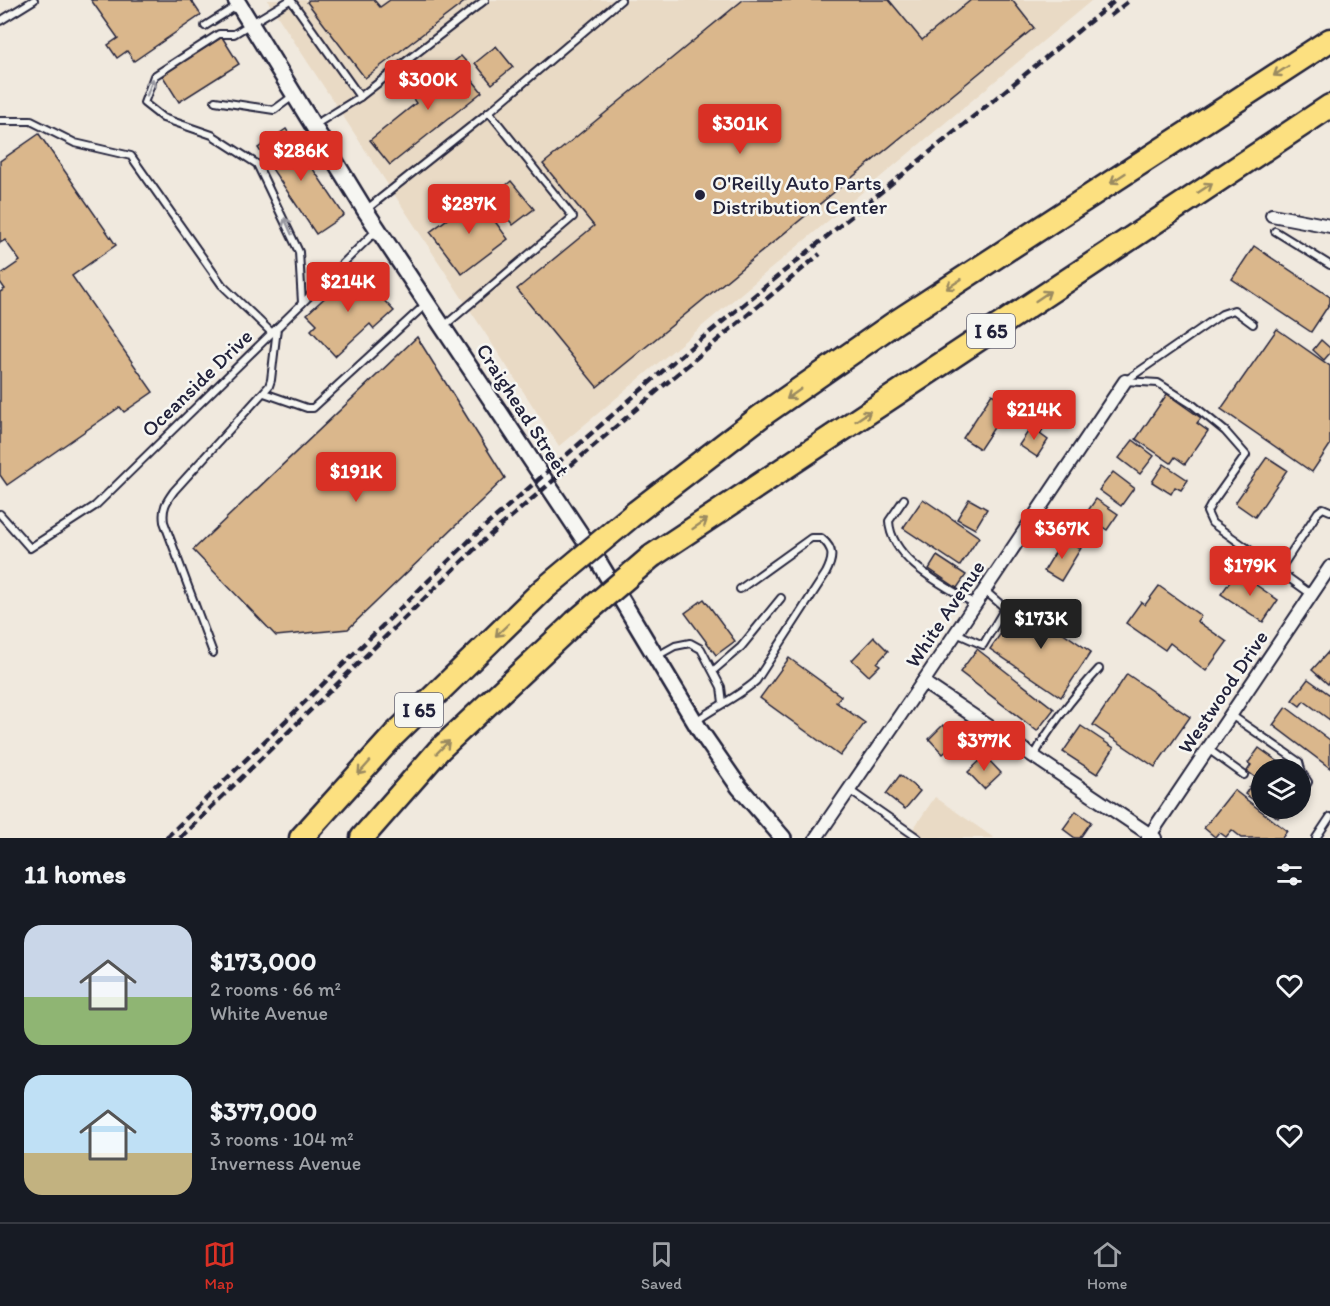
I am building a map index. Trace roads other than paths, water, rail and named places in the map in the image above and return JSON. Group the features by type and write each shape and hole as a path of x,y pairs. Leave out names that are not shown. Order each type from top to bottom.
{"highway":[{"name":"I 65","path":"301,838 394,735 544,589 635,513 761,416 893,324 1330,40"},
{"name":"I 65","path":"362,838 439,750 575,622 652,556 1330,106"}],"street":[{"name":"Craighead Street","path":"237,2 365,210 597,559 695,722 739,787 783,838"},
{"path":"1272,215 1330,226"},
{"name":"White Avenue","path":"816,838 924,682 1125,381"},
{"name":"Westwood Drive","path":"1151,837 1330,567"},
{"path":"924,682 1151,837"}],"lane":[{"path":"0,21 34,0"},
{"path":"302,303 299,252 257,164 212,135 163,118 144,103 154,75 219,33 234,34 290,0 360,97"},
{"path":"313,127 360,97 485,0"},
{"path":"365,210 489,112 621,0"},
{"path":"205,26 237,2"},
{"path":"214,101 274,110 293,95"},
{"path":"443,327 573,217 489,112"},
{"path":"0,121 31,121 75,143 131,156 222,285 274,331 271,380 264,393 174,491 165,502 163,512 164,522 213,653"},
{"name":"Oceanside Drive","path":"0,514 30,548 95,506 378,230"},
{"path":"1275,231 1330,265"},
{"path":"264,393 313,408 427,304"},
{"path":"1125,381 1222,314 1234,310 1253,324"},
{"path":"1125,381 1158,383 1193,405 1225,431 1246,455 1207,512 1212,523 1312,594"},
{"path":"904,499 889,521 892,538 900,550 922,571 975,604"},
{"path":"1279,571 1318,513 1323,508 1330,511"},
{"path":"695,722 756,681 826,573 832,560 828,543 821,538 811,538 740,589"},
{"path":"956,633 983,645 1005,608 984,590"},
{"path":"714,670 741,647 781,598"},
{"path":"656,657 675,646 690,643 701,649 721,687 723,703"},
{"path":"1033,756 1049,728 1067,704 1099,669"},
{"path":"1231,715 1296,759"},
{"path":"1208,749 1244,775"},
{"path":"849,790 918,838"},
{"path":"1316,838 1330,817"}],"railway":[{"path":"166,838 475,535 673,362 1116,0"},
{"path":"1110,16 1130,0"},
{"path":"180,838 482,542 820,254"}],"place":[{"name":"O'Reilly Auto Parts Distribution Center","path":"700,195"}]}
